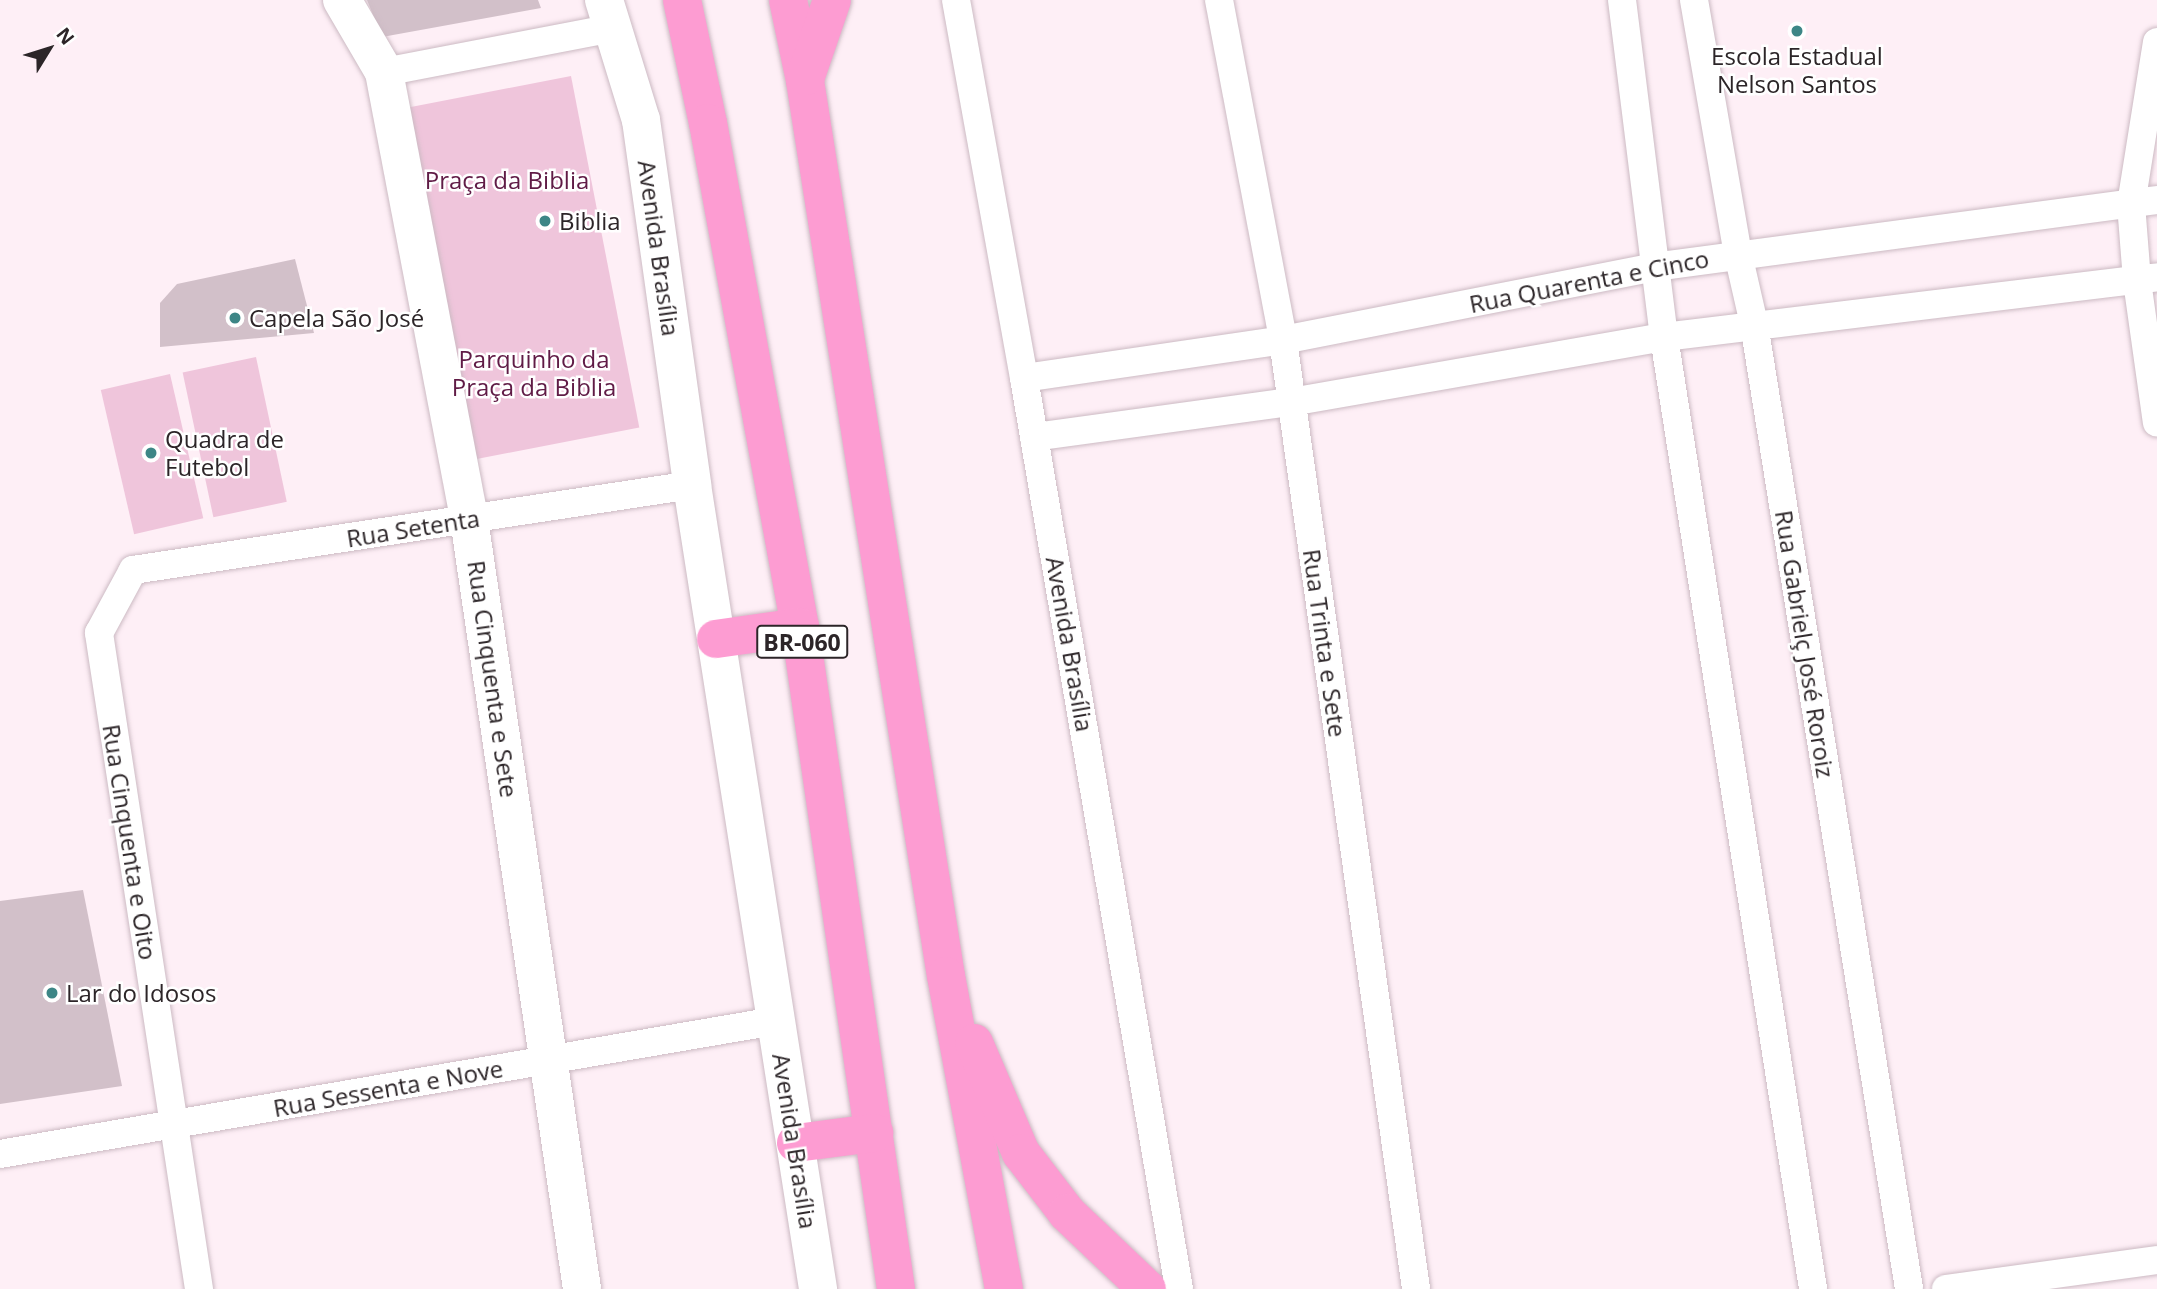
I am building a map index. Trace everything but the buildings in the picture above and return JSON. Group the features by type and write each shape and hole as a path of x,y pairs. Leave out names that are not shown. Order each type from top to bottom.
{"highway":[{"name":"BR-060","path":"682,0 708,123 800,627 896,1289"},
{"path":"788,0 805,81 946,976 1004,1289"},
{"path":"805,81 832,0"},
{"path":"716,639 800,627"},
{"path":"946,976 1021,1153 1067,1213 1147,1289"},
{"path":"796,1143 874,1133"}],"street":[{"name":"Rua Cinquenta e Sete","path":"342,0 384,72 469,519 582,1289"},
{"name":"Avenida Brasília","path":"956,0 1024,378 1179,1289"},
{"name":"Rua Trinta e Sete","path":"1219,0 1283,340 1416,1289"},
{"path":"1622,0 1664,337 1813,1289"},
{"name":"Rua Gabrielç José Roroiz","path":"1694,0 1738,254 1754,324 1909,1289"},
{"path":"384,72 608,14"},
{"name":"Avenida Brasília","path":"608,14 641,120 692,485 818,1289"},
{"path":"2157,42 2144,202 2157,423"},
{"name":"Rua Quarenta e Cinco","path":"1024,378 1283,340 1654,267 2144,202"},
{"path":"1034,437 1291,402 1664,337 1754,324 2147,279"},
{"name":"Rua Setenta","path":"134,570 692,485"},
{"name":"Rua Cinquenta e Oito","path":"134,570 99,633 199,1289"},
{"name":"Rua Sessenta e Nove","path":"0,1154 775,1021"},
{"path":"1946,1289 2157,1260"}],"green space":[{"name":"Praça da Biblia","path":"571,76 639,427 475,459 407,108"},
{"path":"256,357 287,502 213,517 183,373"},
{"name":"Quadra de Futebol","path":"170,374 203,518 134,534 101,390"}],"place":[{"name":"Escola Estadual Nelson Santos","path":"1797,31"},
{"name":"Biblia","path":"545,221"},
{"name":"Capela São José","path":"235,318"},
{"name":"Quadra de Futebol","path":"151,453"},
{"name":"Lar do Idosos","path":"52,993"}],"park label":[{"name":"Parquinho da Praça da Biblia","path":"534,373"}]}
